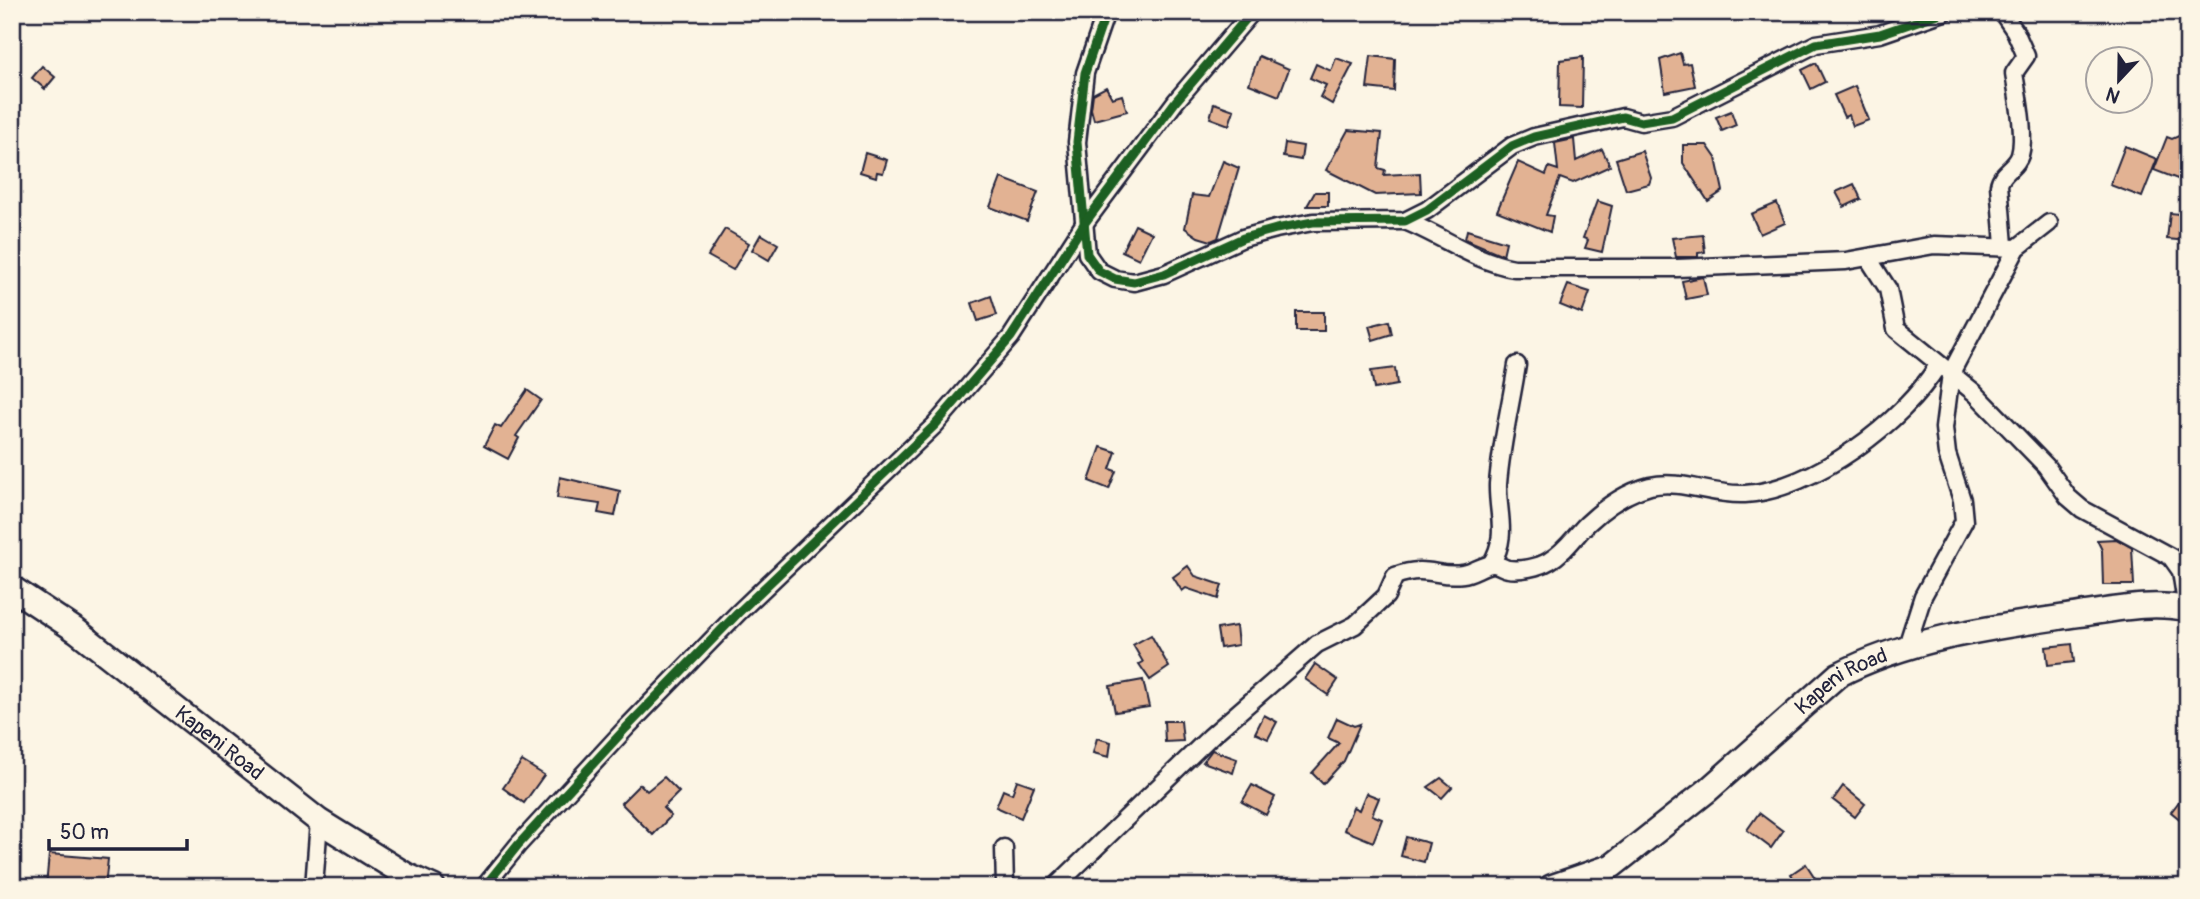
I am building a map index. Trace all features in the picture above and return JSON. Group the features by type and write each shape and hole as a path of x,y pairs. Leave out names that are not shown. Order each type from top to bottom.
{"main road":[{"name":"Kapeni Road","path":"12,588 27,595 77,631 319,821 406,875 433,887"},
{"name":"Kapeni Road","path":"1551,887 1612,866 1708,790 1838,675 1907,646 2025,622 2145,605 2187,609"}],"street":[{"path":"1107,12 1085,73 1079,128 1087,254 1099,271 1115,279 1134,282 1164,274 1243,238 1313,222 1405,221 1489,263 1514,268 1677,268 1868,258 1934,245 2010,247"},
{"path":"484,887 518,845 626,728 738,613 935,425 1011,337 1084,224 1176,101 1252,12"},
{"path":"1405,221 1427,211 1511,146 1534,137 1623,117 1641,122 1672,117 1816,44 1880,34 1944,12"},
{"path":"2002,12 2015,31 2026,56 2014,73 2021,152 1998,185 2010,247"},
{"path":"1055,887 1210,737 1317,644 1355,625 1386,596 1395,576 1427,569 1462,575 1491,564 1509,569 1549,561 1605,509 1625,496 1648,487 1672,482 1712,492 1745,494 1787,484 1866,442 1893,421 1945,369 2010,247 2049,223"},
{"path":"1868,258 1888,289 1896,329 1975,393 2046,466 2068,497 2081,509 2171,556 2181,571 2187,609"},
{"path":"1491,564 1499,551 1501,539 1502,504 1498,487 1517,365"},
{"path":"1907,646 1923,596 1964,521 1962,500 1947,454 1944,428 1945,369"},
{"path":"314,887 319,821"},
{"path":"1004,848 1005,887"}],"building":[{"path":"1680,53 1683,64 1690,63 1695,86 1665,92 1660,60"},
{"path":"1259,56 1289,69 1279,96 1249,84"},
{"path":"1371,56 1395,59 1394,91 1367,88"},
{"path":"1583,57 1582,108 1559,107 1560,60"},
{"path":"1336,58 1353,64 1332,104 1320,97 1326,85 1310,78 1316,64 1331,71"},
{"path":"1816,63 1825,82 1811,89 1802,70"},
{"path":"42,66 55,77 45,89 32,78"},
{"path":"1855,86 1869,120 1853,126 1849,115 1844,117 1834,95"},
{"path":"1106,87 1112,98 1122,95 1127,111 1094,120 1091,109 1093,94"},
{"path":"1214,103 1234,110 1229,125 1210,118"},
{"path":"1731,111 1736,125 1722,131 1716,117"},
{"path":"1348,130 1382,133 1378,168 1385,170 1384,175 1420,173 1421,193 1375,195 1326,170"},
{"path":"2188,132 2188,183 2154,170 2167,137 2172,139"},
{"path":"1574,139 1576,161 1602,149 1610,166 1573,183 1560,178 1546,215 1553,216 1550,232 1497,211 1518,162 1546,175 1549,167 1558,170 1555,143"},
{"path":"1285,143 1303,146 1301,160 1283,157"},
{"path":"1683,145 1707,145 1716,158 1723,191 1708,201 1683,163"},
{"path":"2125,146 2157,159 2142,197 2110,185"},
{"path":"1642,151 1651,178 1649,184 1626,190 1616,159"},
{"path":"865,153 887,160 883,173 877,172 876,177 860,172"},
{"path":"1223,161 1239,168 1218,238 1211,241 1198,237 1185,228 1192,195 1209,197"},
{"path":"1001,178 1038,192 1027,221 990,207"},
{"path":"1854,184 1861,199 1844,207 1836,192"},
{"path":"1315,192 1328,192 1328,206 1307,206"},
{"path":"1597,201 1612,206 1602,252 1585,248 1588,240 1583,238"},
{"path":"1777,203 1785,223 1760,234 1751,214"},
{"path":"2170,213 2188,215 2188,241 2167,239"},
{"path":"1135,225 1152,233 1139,259 1122,251"},
{"path":"725,229 749,243 733,270 708,256"},
{"path":"1467,230 1506,242 1503,255 1465,239"},
{"path":"761,234 778,244 769,260 752,250"},
{"path":"1703,235 1705,252 1698,253 1698,257 1676,257 1672,238"},
{"path":"1703,277 1707,295 1686,299 1682,281"},
{"path":"1568,285 1590,292 1582,314 1560,305"},
{"path":"991,296 997,315 978,321 972,303"},
{"path":"1296,312 1324,312 1324,331 1296,331"},
{"path":"1389,321 1392,334 1373,340 1369,326"},
{"path":"1395,368 1397,385 1374,389 1371,371"},
{"path":"527,390 541,400 516,436 519,438 508,459 484,446 495,425 501,428"},
{"path":"1101,447 1116,452 1110,469 1116,471 1109,489 1089,481"},
{"path":"560,477 620,491 615,516 598,513 600,504 557,498"},
{"path":"2116,539 2132,548 2134,585 2103,585 2102,550 2097,540"},
{"path":"1188,566 1195,576 1222,585 1218,599 1186,588 1182,591 1173,577"},
{"path":"1236,626 1238,645 1220,648 1217,629"},
{"path":"1151,635 1169,667 1150,680 1139,664 1143,662 1133,645"},
{"path":"2072,644 2074,662 2048,665 2046,647"},
{"path":"1315,664 1338,680 1328,695 1305,679"},
{"path":"1143,680 1149,707 1115,712 1110,686"},
{"path":"1264,715 1277,722 1268,739 1255,733"},
{"path":"1337,718 1354,726 1360,724 1344,761 1323,784 1312,773 1339,743 1328,738"},
{"path":"1164,721 1181,721 1183,741 1165,742"},
{"path":"1097,738 1111,742 1109,757 1093,753"},
{"path":"1212,750 1237,759 1233,773 1203,762"},
{"path":"522,761 544,775 524,803 503,788"},
{"path":"664,777 679,792 663,808 671,816 653,835 621,803 640,784 647,791"},
{"path":"1441,778 1452,787 1442,798 1428,787"},
{"path":"1017,780 1034,786 1021,818 996,807 1003,790 1012,794"},
{"path":"1252,785 1275,797 1266,815 1242,802"},
{"path":"1843,786 1865,804 1855,817 1833,800"},
{"path":"2188,790 2188,826 2171,812"},
{"path":"1366,793 1379,798 1372,815 1382,819 1373,842 1344,830 1353,807 1359,810"},
{"path":"1759,813 1783,831 1771,848 1747,830"},
{"path":"1406,837 1429,843 1424,862 1401,856"},
{"path":"49,854 108,859 105,887 46,887"},
{"path":"1806,864 1821,887 1799,887 1791,874"}],"cycle path":[{"path":"1106,12 1085,73 1077,142 1087,254 1099,271 1115,279 1134,282 1164,274 1243,238 1276,229 1313,222 1405,221 1427,210 1512,146 1534,137 1623,117 1641,122 1672,117 1816,44 1880,34 1944,12"},
{"path":"484,887 518,845 626,728 738,613 935,425 1011,337 1084,224 1176,101 1252,12"}]}
